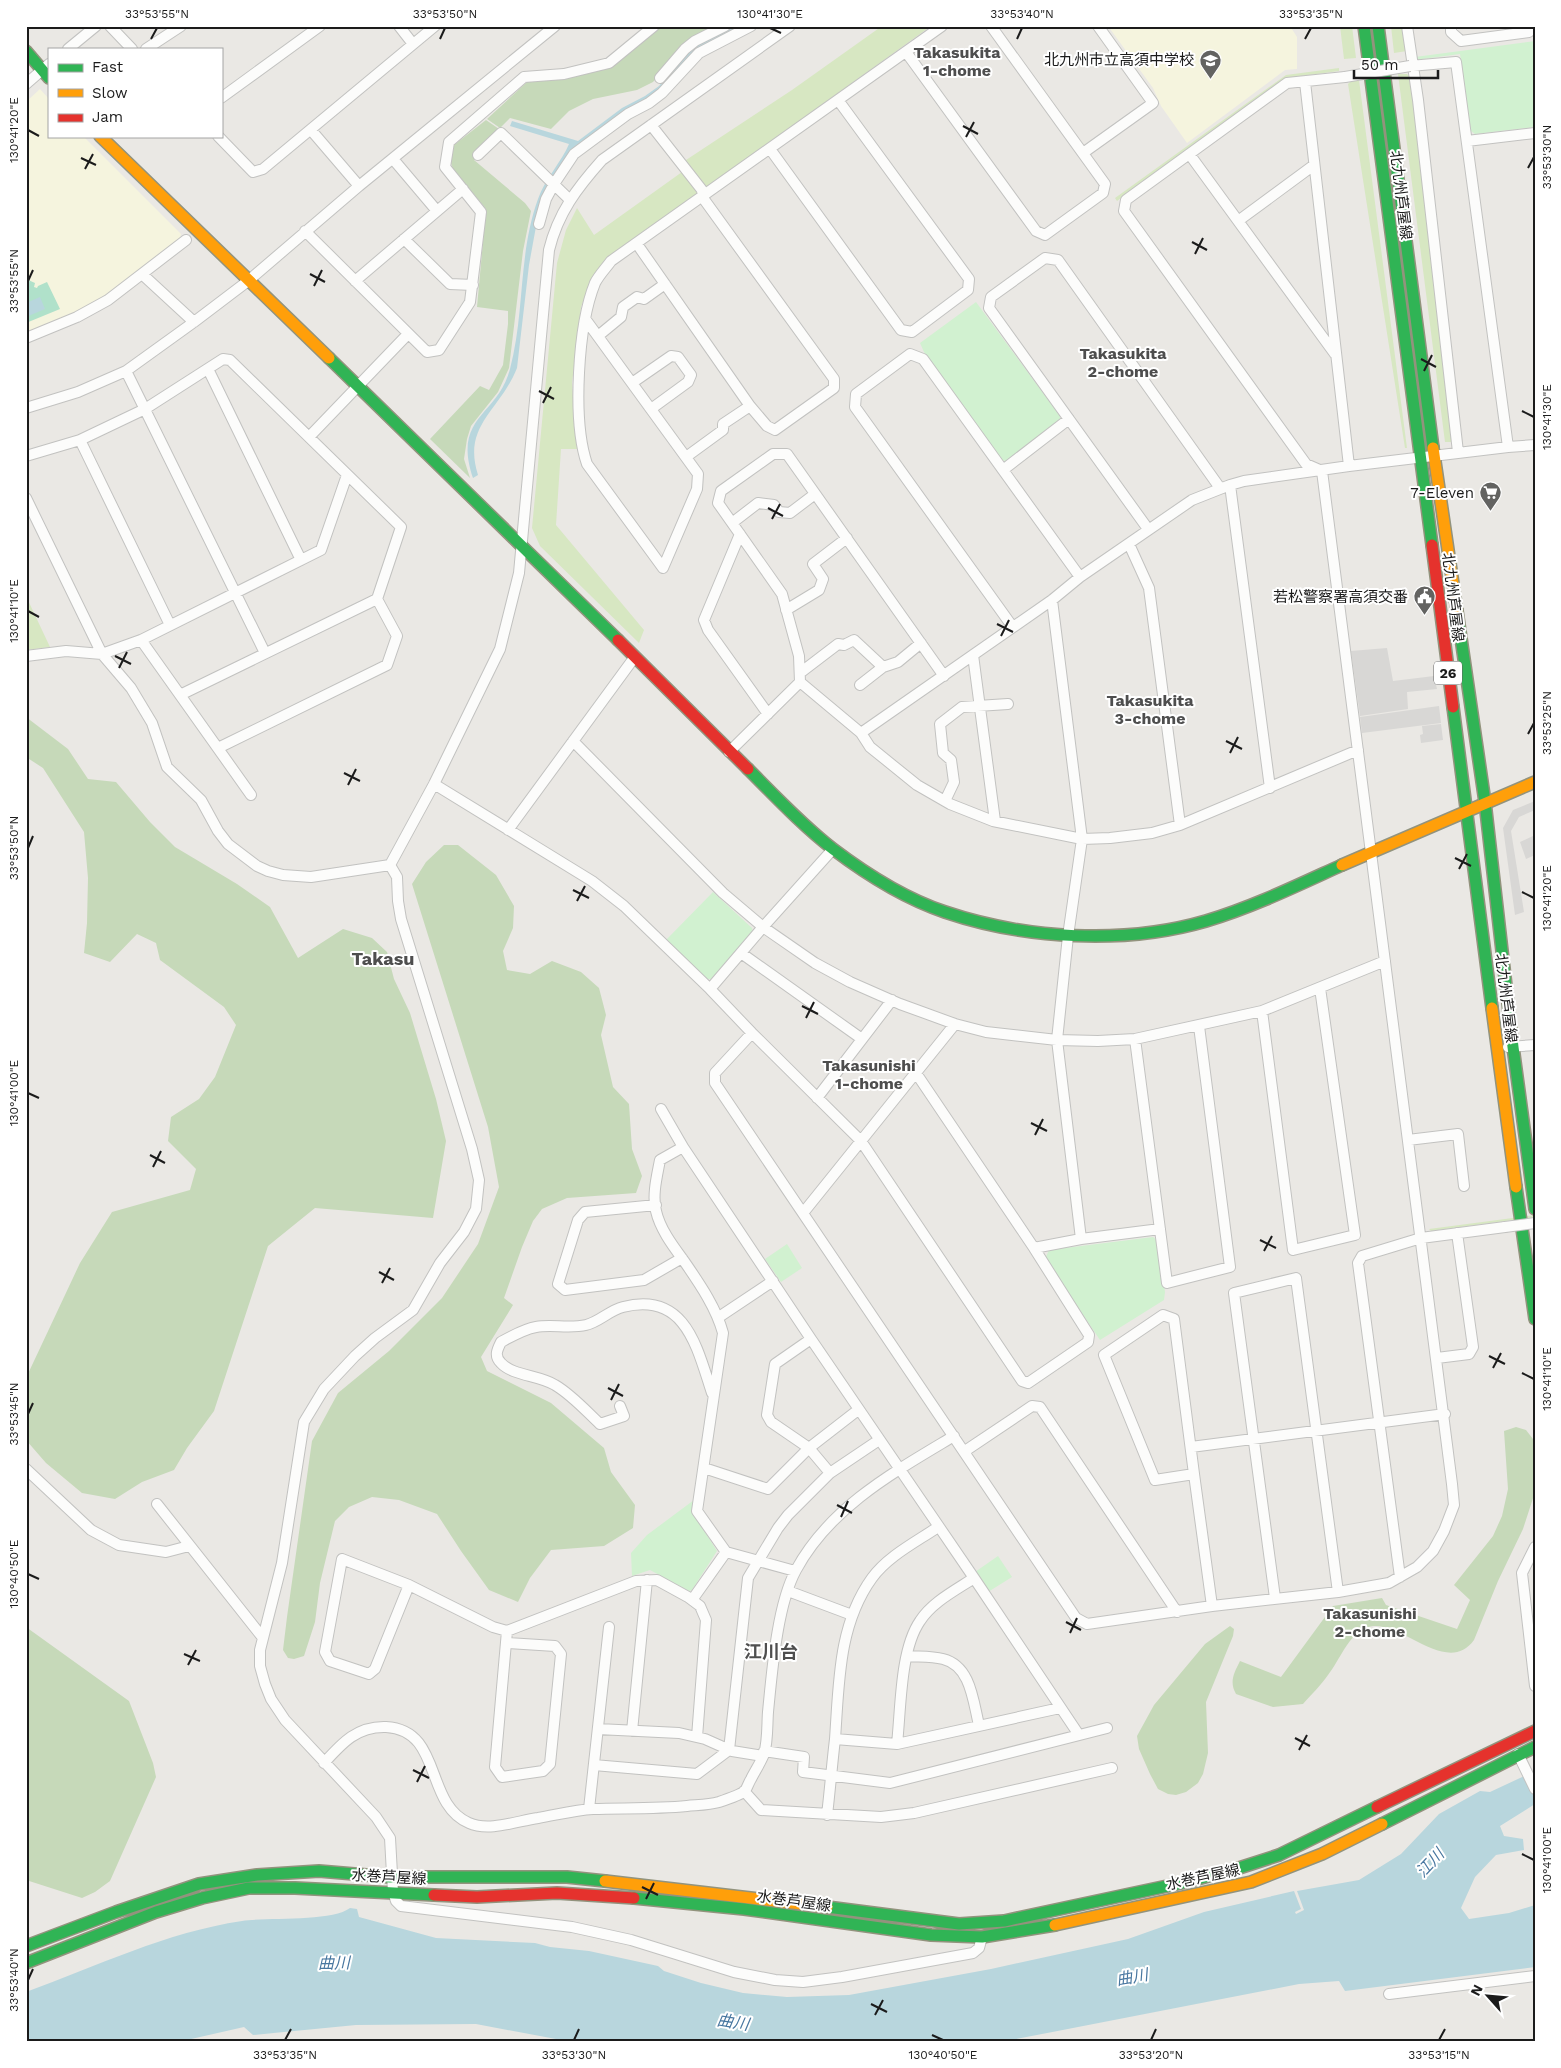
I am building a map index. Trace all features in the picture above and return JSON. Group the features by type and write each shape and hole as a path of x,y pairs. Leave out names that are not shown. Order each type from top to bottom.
{"main road":[{"name":"北九州芦屋線","path":"1364,26 1497,1048 1535,1319"},
{"name":"北九州芦屋線","path":"1378,26 1434,456 1485,802 1513,1047 1535,1209"},
{"path":"26,51 46,71"},
{"path":"102,138 520,543 729,752 834,849 876,878 904,894 944,912 992,925 1068,936 1113,937 1160,931 1205,921 1252,905 1466,810 1535,782"},
{"name":"水巻芦屋線","path":"26,1946 116,1912 199,1884 257,1875 319,1871 392,1877 567,1877 655,1886 959,1924 1004,1921 1186,1882 1278,1855 1535,1731"},
{"name":"水巻芦屋線","path":"26,1963 156,1912 202,1898 249,1888 393,1892 477,1897 557,1893 658,1900 744,1909 931,1935 982,1937 1026,1931 1251,1882 1322,1854 1521,1759 1535,1747"}],"street":[{"path":"69,48 96,26"},
{"path":"110,26 131,48"},
{"path":"148,48 181,26"},
{"path":"222,97 320,26"},
{"path":"399,26 413,44"},
{"path":"220,138 253,172 263,169 435,26"},
{"path":"26,408 78,392 126,371 194,322 248,281 359,186 554,26"},
{"path":"305,231 427,352 439,350 470,302 481,212 445,167 449,142 524,77 564,74 609,63 654,26"},
{"path":"660,78 685,49 695,41 725,26"},
{"path":"539,224 546,199 574,154 622,118 649,104 674,82 695,56 751,26"},
{"path":"390,865 434,784 500,649 519,573 520,543 549,250 554,232 578,186 602,160 790,26"},
{"path":"586,320 698,474 698,489 663,568 587,464 582,448 579,368 586,320 589,301 596,280 611,261 703,198 942,26"},
{"path":"906,52 1036,231 1045,235 1103,193 1105,184 990,26"},
{"path":"1083,153 1153,103 1098,26"},
{"path":"1407,26 1458,452"},
{"path":"1450,26 1451,32 1461,41 1529,32 1533,26"},
{"path":"1322,471 1306,464 1124,211 1126,200 1287,84 1411,66 1456,62 1508,446"},
{"path":"26,84 46,71"},
{"path":"1305,82 1349,466"},
{"path":"770,149 902,330 912,332 968,290 969,279 838,100"},
{"path":"637,244 750,406 767,426 775,430 834,388 834,379 703,198 702,190 651,125"},
{"path":"311,130 359,186"},
{"path":"478,155 501,133 570,200"},
{"path":"1467,141 1535,133"},
{"path":"1190,155 1335,355"},
{"path":"393,158 436,211"},
{"path":"1238,221 1314,165"},
{"path":"355,281 463,189"},
{"path":"404,239 450,284 473,286"},
{"path":"26,338 77,317 108,300 186,240"},
{"path":"1148,529 989,308 991,297 1045,258 1058,260 1225,487 1270,788"},
{"path":"143,274 194,322"},
{"path":"598,336 621,317 623,307 637,297 644,299 665,284"},
{"path":"309,438 408,334"},
{"path":"1012,626 855,406 856,394 910,354 923,359 1080,577"},
{"path":"632,383 671,356 678,357 691,375 688,382 651,409"},
{"path":"26,456 80,440 145,409 223,360 230,360 401,527 377,599 396,636 387,665 218,748"},
{"path":"208,369 301,560"},
{"path":"126,371 265,653"},
{"path":"686,457 723,430 723,424 750,406"},
{"path":"1003,470 1069,419"},
{"path":"80,440 170,625"},
{"path":"862,733 1012,626 1052,600 1080,577 1192,500 1225,487 1276,476 1508,446 1535,445"},
{"path":"944,676 787,454 773,454 721,491 718,503 782,594 799,656 800,677 862,733 870,747 917,784 945,801 996,821 1082,839 1152,833 1180,825 1358,750"},
{"path":"752,1033 715,1073 715,1082 1076,1618 1087,1624 1212,1606 1338,1592 1389,1583 1417,1566 1433,1551 1444,1531 1454,1504 1445,1414 1322,471"},
{"path":"26,656 66,651 102,654 141,640 321,550 347,475"},
{"path":"732,523 758,503 774,505 779,512 790,513 815,494"},
{"path":"26,498 102,654 131,688 152,723 167,767 201,800 218,831 228,844 268,872 283,875 311,877 390,865"},
{"path":"740,534 704,620 708,630 768,714"},
{"path":"786,610 820,590 823,579 813,564 847,538"},
{"path":"1130,544 1149,588 1180,825"},
{"path":"180,695 377,599"},
{"path":"1052,600 1082,839 1068,936 1057,1040 1082,1239"},
{"path":"141,640 251,795"},
{"path":"729,752 768,714 800,677 838,644 844,646 854,640 883,667"},
{"path":"860,685 883,667 898,662 921,643"},
{"path":"973,655 996,821"},
{"path":"508,830 634,658"},
{"path":"945,801 954,782 951,760 943,753 940,724 962,708 1008,704"},
{"path":"573,741 723,893 763,927 815,963 850,982 955,1024 986,1032 1057,1040 1098,1041 1135,1039 1262,1011 1385,961"},
{"path":"434,784 592,881 624,906 710,989 861,1141 1022,1381 1028,1383 1088,1342 1089,1335 1034,1248 916,1073"},
{"path":"710,989 834,849"},
{"path":"390,865 398,877 398,901 401,919 472,1149 479,1180 476,1209 464,1232 440,1263 413,1310 375,1338 355,1356 324,1389 304,1422 282,1563 263,1638 260,1666 271,1699 285,1720 376,1818 390,1838 393,1892 396,1901 401,1906 572,1927 631,1940 734,1972 774,1980 803,1982 842,1977 973,1953 979,1948 982,1937"},
{"path":"741,953 862,1039"},
{"path":"1262,1011 1293,1250 1355,1235 1320,988"},
{"path":"817,1098 892,1000"},
{"path":"803,1213 955,1024"},
{"path":"1135,1039 1167,1282 1230,1267 1199,1026"},
{"path":"1497,1048 1535,1045"},
{"path":"661,1109 683,1147 878,1440 974,1578 1079,1735"},
{"path":"1408,1140 1458,1134 1464,1186"},
{"path":"683,1147 660,1160 656,1182 656,1210 667,1237 719,1317 723,1332 697,1511 726,1552 795,1571"},
{"path":"656,1206 585,1212 578,1220 558,1284 565,1290 644,1280 682,1258"},
{"path":"1400,1577 1358,1263 1362,1256 1422,1238 1535,1223"},
{"path":"1034,1248 1082,1239 1160,1229"},
{"path":"1437,1358 1469,1354 1472,1348 1457,1233"},
{"path":"1275,1598 1234,1293 1296,1278 1338,1592"},
{"path":"719,1317 773,1281"},
{"path":"620,1406 624,1416 600,1424 555,1385 534,1376 511,1371 502,1365 497,1359 496,1351 501,1342 536,1327 587,1325 624,1307 659,1307 672,1312 692,1334 713,1394"},
{"path":"1194,1474 1155,1480 1104,1355 1163,1315 1174,1319 1212,1606"},
{"path":"811,1339 775,1364 767,1415 771,1422 809,1448 830,1473"},
{"path":"965,1451 1032,1406 1040,1407 1177,1612"},
{"path":"704,1468 768,1488 809,1448 858,1410"},
{"path":"1191,1448 1445,1414"},
{"path":"324,1763 340,1745 357,1732 378,1727 406,1731 425,1751 447,1805 454,1814 469,1823 487,1827 590,1810 667,1808 710,1804 721,1802 744,1791 764,1754 773,1666 784,1605 795,1571 828,1525 861,1495 899,1469 954,1436"},
{"path":"594,1764 697,1774 729,1750 748,1578 788,1515 830,1473 878,1440"},
{"path":"26,1469 91,1530 119,1545 166,1552 189,1546"},
{"path":"157,1504 263,1638"},
{"path":"827,1815 845,1633 857,1602 873,1577 889,1561 938,1527"},
{"path":"1535,1547 1522,1573 1531,1626 1535,1686"},
{"path":"692,1600 726,1552"},
{"path":"409,1585 376,1669 369,1674 330,1661 325,1652 342,1559 409,1585 493,1627 507,1631 623,1585 636,1581 657,1580 700,1606 706,1620 697,1737"},
{"path":"897,1744 910,1639 921,1619 936,1604 974,1578"},
{"path":"632,1731 647,1580"},
{"path":"788,1591 852,1615"},
{"path":"590,1810 609,1626"},
{"path":"507,1631 495,1767 502,1777 543,1771 550,1764 561,1654 555,1646 507,1643"},
{"path":"907,1656 944,1659 961,1669 968,1681 979,1725"},
{"path":"834,1739 897,1744 1060,1708"},
{"path":"598,1728 679,1734 705,1739 729,1750 804,1757 803,1772 890,1783 1107,1728"},
{"path":"1521,1759 1535,1790"},
{"path":"744,1791 761,1810 881,1818 914,1813 1112,1768"},
{"path":"1389,1994 1535,1976"}],"shaded area":[{"path":"662,26 716,26 684,46 653,82 637,90 593,99 569,111 551,129 510,118 500,128 487,119 527,82 566,79 613,66"},
{"name":"北九州市立高須中学校","path":"1108,26 1290,26 1297,37 1297,69 1285,70 1187,143 1161,106 1153,88"},
{"path":"40,89 48,98 48,138 85,138 181,234 179,242 133,278 84,308 26,334 26,102"},
{"path":"486,120 499,129 476,154 474,160 525,203 531,211 523,251 509,368 498,392 471,426 464,459 470,478 430,439 480,386 489,390 503,365 508,311 477,307 486,209 453,169 451,163 454,145"},
{"path":"1387,648 1393,681 1434,676 1437,689 1407,692 1408,709 1360,716 1351,651"},
{"path":"1439,706 1441,723 1362,733 1360,717"},
{"path":"26,717 68,749 88,779 116,782 150,822 175,847 237,884 270,907 298,958 343,929 372,938 387,952 394,979 410,1013 436,1099 446,1141 433,1218 315,1208 268,1246 214,1411 187,1448 174,1470 142,1482 115,1499 82,1493 46,1463 26,1440 26,1378 80,1263 112,1212 190,1190 196,1169 168,1141 171,1117 199,1099 215,1077 236,1025 224,1007 160,960 156,943 137,934 110,962 84,953 88,878 84,832 43,768 26,757"},
{"path":"1441,724 1443,740 1421,743 1422,726"},
{"path":"1535,801 1535,810 1519,817 1511,831 1524,912 1515,915 1503,828 1513,810"},
{"path":"1535,835 1535,855 1526,859 1520,842"},
{"path":"444,845 458,845 496,875 514,906 513,928 503,951 507,970 530,974 552,961 581,972 599,988 606,1015 601,1035 613,1087 629,1104 632,1149 642,1176 636,1193 567,1198 542,1209 533,1221 504,1298 513,1305 481,1357 487,1371 551,1403 604,1448 611,1472 635,1505 633,1528 604,1546 551,1550 530,1578 518,1602 489,1590 437,1514 399,1500 372,1497 349,1507 335,1521 320,1583 315,1622 304,1656 294,1659 288,1658 283,1650 312,1441 338,1393 389,1351 442,1298 478,1244 499,1187 488,1127 412,884 426,862"},
{"path":"1516,1427 1526,1430 1533,1439 1535,1492 1523,1529 1498,1581 1474,1640 1463,1650 1450,1653 1435,1650 1392,1629 1378,1626 1366,1628 1349,1642 1325,1679 1303,1704 1273,1707 1236,1694 1233,1681 1240,1661 1281,1677 1333,1606 1382,1598 1386,1605 1457,1629 1470,1600 1454,1585 1493,1536 1502,1516 1508,1489 1504,1431"},
{"path":"1230,1626 1234,1629 1233,1636 1206,1702 1208,1753 1203,1774 1198,1783 1186,1792 1176,1795 1168,1794 1158,1789 1139,1749 1137,1736 1154,1705 1205,1644"},
{"path":"26,1627 129,1701 153,1763 156,1777 110,1881 95,1892 82,1898 26,1880"}],"green space":[{"path":"882,26 931,26 704,190 683,162 792,90"},
{"path":"1340,26 1352,26 1356,58 1344,59"},
{"path":"1391,26 1404,26 1407,51 1394,53"},
{"path":"1535,41 1535,127 1475,134 1471,131 1460,54 1415,60 1415,57"},
{"path":"1339,68 1339,71 1287,78 1117,201 1115,198 1286,75"},
{"path":"1398,74 1407,74 1411,78 1452,442 1445,442"},
{"path":"1352,80 1359,80 1407,448 1405,448 1348,84"},
{"path":"682,172 699,194 605,261 591,280 581,307 572,383 577,449 561,449 556,525 644,630 639,643 540,546 532,528 557,263 566,230 577,208 594,235"},
{"path":"26,279 35,283 34,287 37,288 47,282 60,309 26,323"},
{"path":"976,302 1060,416 1060,423 1008,462 1002,460 924,352 920,343"},
{"path":"26,596 50,647 26,650"},
{"path":"713,892 752,928 753,933 711,979 704,979 666,940"},
{"path":"1535,1215 1535,1217 1431,1231 1429,1229"},
{"path":"1153,1237 1158,1241 1165,1292 1164,1300 1100,1340 1045,1259 1049,1250"},
{"path":"787,1244 802,1268 781,1282 765,1259"},
{"path":"694,1500 693,1513 717,1551 692,1590 689,1591 650,1570 632,1576 631,1553 647,1535"},
{"path":"998,1556 1012,1577 988,1592 975,1572"}],"water":[{"path":"735,26 745,26 711,42 648,99 577,146 537,221 529,265 517,368 510,383 479,431 475,443 474,458 478,475 473,478 468,457 468,441 472,429 479,418 504,385 510,369 518,327 527,241 532,220 541,192 569,144 510,126 512,121 578,141 622,108 659,86 697,44"},
{"path":"40,297 45,309 26,317 26,303"},
{"path":"1535,1771 1535,1804 1500,1826 1504,1836 1523,1839 1524,1850 1496,1855 1475,1877 1461,1908 1469,1919 1509,1913 1535,1905 1535,1967 1345,1991 1339,1981 1299,1984 1001,2042 572,2042 476,2024 356,2025 253,2035 244,2027 178,2042 26,2042 26,1992 159,1941 214,1926 242,1921 315,1917 341,1912 350,1908 357,1909 359,1917 436,1938 535,1943 550,1947 589,1951 658,1966 664,1971 701,1983 743,1993 787,1997 849,1995 991,1969 1128,1939 1204,1912 1294,1891 1301,1909 1295,1912 1296,1914 1304,1910 1297,1891 1359,1880 1401,1854 1439,1814 1480,1791 1490,1792"}],"traffic: fast":[{"path":"1364,26 1432,545"},
{"path":"1378,26 1433,448"},
{"path":"26,51 48,77"},
{"path":"329,358 618,640"},
{"path":"1457,611 1485,802 1513,1047 1535,1209"},
{"path":"1453,707 1492,1008"},
{"path":"748,769 810,830 873,876 901,893 930,907 976,921 1008,928 1075,936 1142,934 1175,929 1241,909 1342,865"},
{"path":"1516,1187 1535,1319"},
{"path":"1382,1824 1535,1747"},
{"path":"827,1907 959,1924 1004,1921 1186,1882 1239,1868 1279,1855 1377,1807"},
{"path":"26,1946 116,1912 199,1884 257,1875 319,1871 390,1877 567,1877 605,1881"},
{"path":"26,1963 156,1912 202,1898 249,1888 295,1888 434,1895"},
{"path":"634,1898 744,1909 931,1935 982,1937 1055,1925"}],"traffic: slow":[{"path":"102,138 329,358"},
{"path":"1433,448 1457,611"},
{"path":"1342,865 1535,782"},
{"path":"1492,1008 1516,1187"},
{"path":"1055,1925 1251,1882 1322,1854 1382,1824"},
{"path":"605,1881 827,1907"}],"traffic: jam":[{"path":"1432,545 1453,707"},
{"path":"618,640 748,769"},
{"path":"1377,1807 1535,1731"},
{"path":"434,1895 477,1897 557,1893 634,1898"}],"place":[{"name":"北九州市立高須中学校","path":"1210,79"},
{"name":"7-Eleven","path":"1490,512"},
{"name":"若松警察署高須交番","path":"1424,616"}],"district":[{"name":"Takasukita 1-chome","path":"957,61"},
{"name":"Takasukita 2-chome","path":"1123,362"},
{"name":"Takasukita 3-chome","path":"1150,709"},
{"name":"Takasu","path":"383,958"},
{"name":"Takasunishi 1-chome","path":"869,1074"},
{"name":"Takasunishi 2-chome","path":"1370,1622"},
{"name":"江川台","path":"771,1651"}],"water label":[{"name":"江川","path":"1430,1863"},
{"name":"曲川","path":"334,1963"},
{"name":"曲川","path":"1132,1977"},
{"name":"曲川","path":"733,2022"}]}
